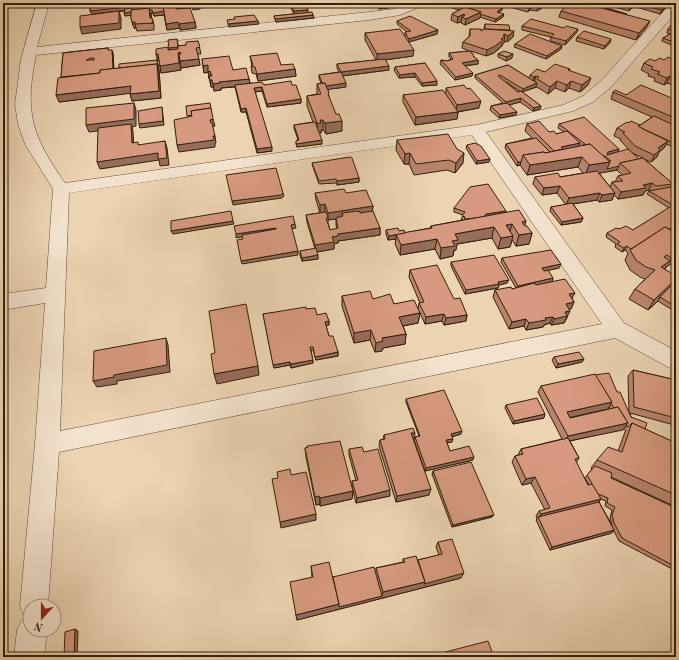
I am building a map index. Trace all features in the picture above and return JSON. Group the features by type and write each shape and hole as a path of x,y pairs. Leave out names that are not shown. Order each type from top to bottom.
{"street":[{"path":"35,598 48,444 61,189 42,163 23,117 23,92 38,18 43,3"},
{"path":"31,52 369,16 396,12 420,3"},
{"path":"61,189 476,130 568,108 588,99 606,84 676,5"},
{"path":"476,130 617,329 676,361"},
{"path":"3,302 55,294"},
{"path":"48,444 617,329"},
{"path":"29,657 31,638"}],"building":[{"path":"91,3 137,3 137,6 90,11"},
{"path":"180,3 163,5 164,11 153,13 152,10 149,10 149,8 131,10 131,12 124,13 125,9 141,7 142,4"},
{"path":"180,3 186,3 186,6 180,7"},
{"path":"180,3 180,6 176,6 176,9 190,8 195,22 166,24 163,5"},
{"path":"192,3 215,3 192,7"},
{"path":"290,3 305,3 308,10 294,11"},
{"path":"378,3 388,3 389,4 379,5"},
{"path":"455,3 489,3 503,7 497,12 504,14 496,19 480,14 481,12 452,5"},
{"path":"521,3 541,3 539,5 530,5"},
{"path":"570,3 577,3 596,8 598,7 650,21 639,33 561,11"},
{"path":"606,3 602,7 593,4"},
{"path":"637,3 668,3 662,10"},
{"path":"465,7 481,12 466,19 462,17 465,15 464,14 458,17 452,14"},
{"path":"604,7 627,14 603,8"},
{"path":"149,8 150,18 152,18 153,23 135,24 135,22 132,22 131,10"},
{"path":"119,11 119,23 80,27 80,16"},
{"path":"312,12 313,15 275,19 274,16"},
{"path":"254,15 258,21 228,24 227,20 235,19 234,17"},
{"path":"410,16 438,30 409,39 405,32 411,31 397,21"},
{"path":"531,19 564,28 566,26 578,29 566,41 551,37 554,34 522,26"},
{"path":"485,24 509,25 510,30 485,29"},
{"path":"672,24 676,24 676,32 668,29"},
{"path":"400,29 414,50 377,54 365,33"},
{"path":"470,29 481,29 481,31 484,29 514,31 508,36 505,34 503,35 505,36 501,39 503,40 487,50 463,42 470,36"},
{"path":"584,31 611,39 605,46 577,37"},
{"path":"672,33 676,33 676,43 663,38"},
{"path":"530,34 562,46 547,56 515,44"},
{"path":"177,39 178,47 169,48 168,40"},
{"path":"198,41 200,47 196,48 199,59 180,61 180,52 178,53 179,63 160,66 156,49 168,47 168,50 178,49 178,46 186,45 186,42"},
{"path":"108,48 108,50 112,50 113,69 100,70 100,73 61,77 63,53","holes":["91,58 94,58 94,60 86,60"]},
{"path":"470,51 478,60 462,63 473,73 456,77 441,60 447,61 453,59 449,53"},
{"path":"504,51 513,54 507,57 498,54"},
{"path":"277,53 281,65 293,64 295,69 257,74 255,67 251,66 253,65 250,56"},
{"path":"229,56 233,70 246,68 249,79 213,84 212,80 210,80 209,76 212,76 210,71 208,72 208,65 203,66 202,59"},
{"path":"668,57 676,61 676,78 670,76 667,78 657,74 660,72 651,69 653,67 644,63 650,59 655,61 660,58 664,60"},
{"path":"385,59 389,66 341,72 337,64"},
{"path":"157,60 158,67 157,64 119,68 119,64"},
{"path":"425,63 437,81 422,83 415,73 400,75 395,67"},
{"path":"157,64 159,91 130,94 131,86 56,95 58,78 100,73 100,70"},
{"path":"555,64 591,78 582,85 571,81 567,85 557,81 550,87 537,79 539,77 530,75 537,69 545,72"},
{"path":"508,65 537,83 523,89 500,75 498,76 518,92 521,91 541,106 534,108 521,98 506,102 475,75"},
{"path":"341,72 346,83 326,86 325,83 322,83 319,75"},
{"path":"291,81 292,85 296,85 301,99 267,104 262,87 254,88 272,147 257,149 246,108 241,109 235,85 262,82 264,85"},
{"path":"325,83 336,114 339,114 342,121 325,123 323,120 320,120 321,123 317,123 307,96 321,94 317,84"},
{"path":"464,85 467,89 470,88 481,101 457,105 446,88"},
{"path":"641,85 676,100 676,117 675,118 613,92 615,90 626,95"},
{"path":"443,90 458,112 416,117 403,95"},
{"path":"134,103 134,119 86,125 86,108"},
{"path":"210,103 211,108 191,111 192,115 187,116 186,106"},
{"path":"507,103 517,112 500,115 491,106"},
{"path":"162,107 163,121 139,124 138,111"},
{"path":"211,108 213,119 210,120 215,136 213,136 214,140 177,145 174,120 192,116 191,111"},
{"path":"654,116 676,126 676,144 639,127"},
{"path":"584,117 619,149 608,152 607,155 628,149 639,159 620,163 619,166 607,169 610,162 609,161 611,161 590,144 583,145 585,144 559,124"},
{"path":"539,121 549,132 554,131 556,134 567,131 580,143 561,147 563,149 554,151 527,124"},
{"path":"631,121 640,125 638,126 643,129 668,141 658,148 660,150 654,155 635,146 623,133 625,132 617,128"},
{"path":"315,122 322,140 296,144 296,141 299,140 294,125"},
{"path":"131,124 132,143 138,142 138,145 165,141 167,158 158,159 158,153 97,162 98,128"},
{"path":"448,134 457,149 464,153 456,163 449,160 416,164 410,153 405,154 397,140"},
{"path":"536,138 550,152 523,155 521,162 518,162 506,144"},
{"path":"475,143 481,146 490,159 477,161 467,145"},
{"path":"590,144 610,162 589,165 582,157 530,165 523,155 545,153"},
{"path":"350,157 352,158 359,178 337,181 336,179 319,181 312,163"},
{"path":"643,158 673,184 656,186 652,183 643,185 646,188 621,192 612,182 623,181 618,176 631,173 620,163"},
{"path":"276,168 283,193 281,195 232,201 226,175"},
{"path":"597,171 615,193 602,195 600,193 569,198 560,186 544,188 535,177 558,173 560,177"},
{"path":"488,184 506,211 486,214 483,217 467,219 462,216 465,212 454,208 470,187"},
{"path":"671,187 676,190 676,224 669,229 665,227 631,249 627,246 624,248 617,244 620,242 607,233 616,228 619,229 626,226 633,230 673,205 649,191"},
{"path":"344,189 346,193 366,190 373,206 328,213 325,204 320,205 315,193"},
{"path":"572,203 583,218 562,222 551,207"},
{"path":"519,210 526,221 522,222 532,233 519,235 512,224 506,225 513,236 501,238 494,227 455,234 458,240 452,241 455,246 441,248 437,239 401,245 396,234 432,228 431,226"},
{"path":"231,211 233,221 171,231 171,221"},
{"path":"359,211 360,213 373,211 380,228 338,234 338,236 332,237 334,242 315,245 306,215 326,212 328,217 326,218 330,230 338,228 336,218 343,216 342,213"},
{"path":"293,216 295,224 291,225 298,251 241,261 237,240 243,239 242,235 276,228 236,234 234,226"},
{"path":"665,227 676,233 676,255 671,258 667,255 664,257 670,261 661,267 676,276 676,279 654,300 635,289 655,270 646,267 636,260 630,250"},
{"path":"398,228 399,231 404,230 405,233 389,236 386,230"},
{"path":"316,248 318,255 302,258 300,251"},
{"path":"551,250 561,264 542,268 544,271 548,270 553,278 518,286 502,258"},
{"path":"494,255 509,280 498,282 499,284 466,290 451,262"},
{"path":"437,265 454,299 460,298 467,315 446,318 444,314 426,317 419,303 424,302 410,270"},
{"path":"565,279 575,293 569,294 574,302 566,304 570,311 565,312 567,316 554,319 553,317 545,318 546,320 529,323 526,319 512,322 495,290 511,287 512,289 534,283 536,285"},
{"path":"673,284 676,286 676,307 660,297"},
{"path":"370,291 373,299 390,294 394,304 414,300 420,313 399,317 406,334 382,338 383,341 376,343 371,330 354,333 342,296"},
{"path":"246,304 258,366 214,374 211,354 215,353 209,311"},
{"path":"306,307 306,309 315,308 317,315 326,313 329,321 325,322 329,336 333,336 338,352 315,357 313,347 310,347 313,360 291,364 290,362 273,365 263,314"},
{"path":"166,338 167,365 114,375 114,377 93,381 94,351"},
{"path":"579,352 584,359 558,364 554,357"},
{"path":"633,370 676,380 676,418 634,407"},
{"path":"609,373 617,392 620,392 631,417 647,423 645,429 632,423 628,427 626,426 628,423 618,407 614,408 611,403 612,402 595,375"},
{"path":"595,374 612,402 567,412 570,418 618,407 628,423 568,436 541,386"},
{"path":"444,390 462,431 451,434 453,439 446,440 450,451 469,446 474,457 426,468 415,437 420,436 406,399"},
{"path":"537,398 545,414 514,421 506,405"},
{"path":"632,423 676,443 676,495 597,460 608,447 622,452"},
{"path":"413,428 415,433 411,433 431,489 397,496 380,440 385,439 384,435"},
{"path":"568,438 579,458 575,459 588,485 593,484 601,499 541,514 539,511 550,508 535,477 526,479 515,456 523,454 521,449"},
{"path":"340,441 353,491 320,498 319,496 315,497 305,448 308,447 307,446"},
{"path":"362,447 364,452 378,449 390,490 357,498 352,481 358,480 349,449"},
{"path":"471,462 494,515 453,525 433,471"},
{"path":"595,466 612,473 611,478 676,508 676,567 622,538 614,523 612,515 615,507 607,503 608,498 598,494 587,475"},
{"path":"290,469 291,475 306,472 316,514 280,522 272,479 278,478 277,472"},
{"path":"599,502 614,530 552,547 538,517"},
{"path":"452,539 464,573 424,584 425,582 418,560 442,554 438,542"},
{"path":"416,556 425,582 383,592 376,568 405,562 403,559"},
{"path":"329,562 339,604 296,615 290,582 313,577 311,566"},
{"path":"374,567 382,596 339,607 333,577"},
{"path":"75,629 74,657 64,657 65,632"},
{"path":"488,641 494,657 430,656"}]}
